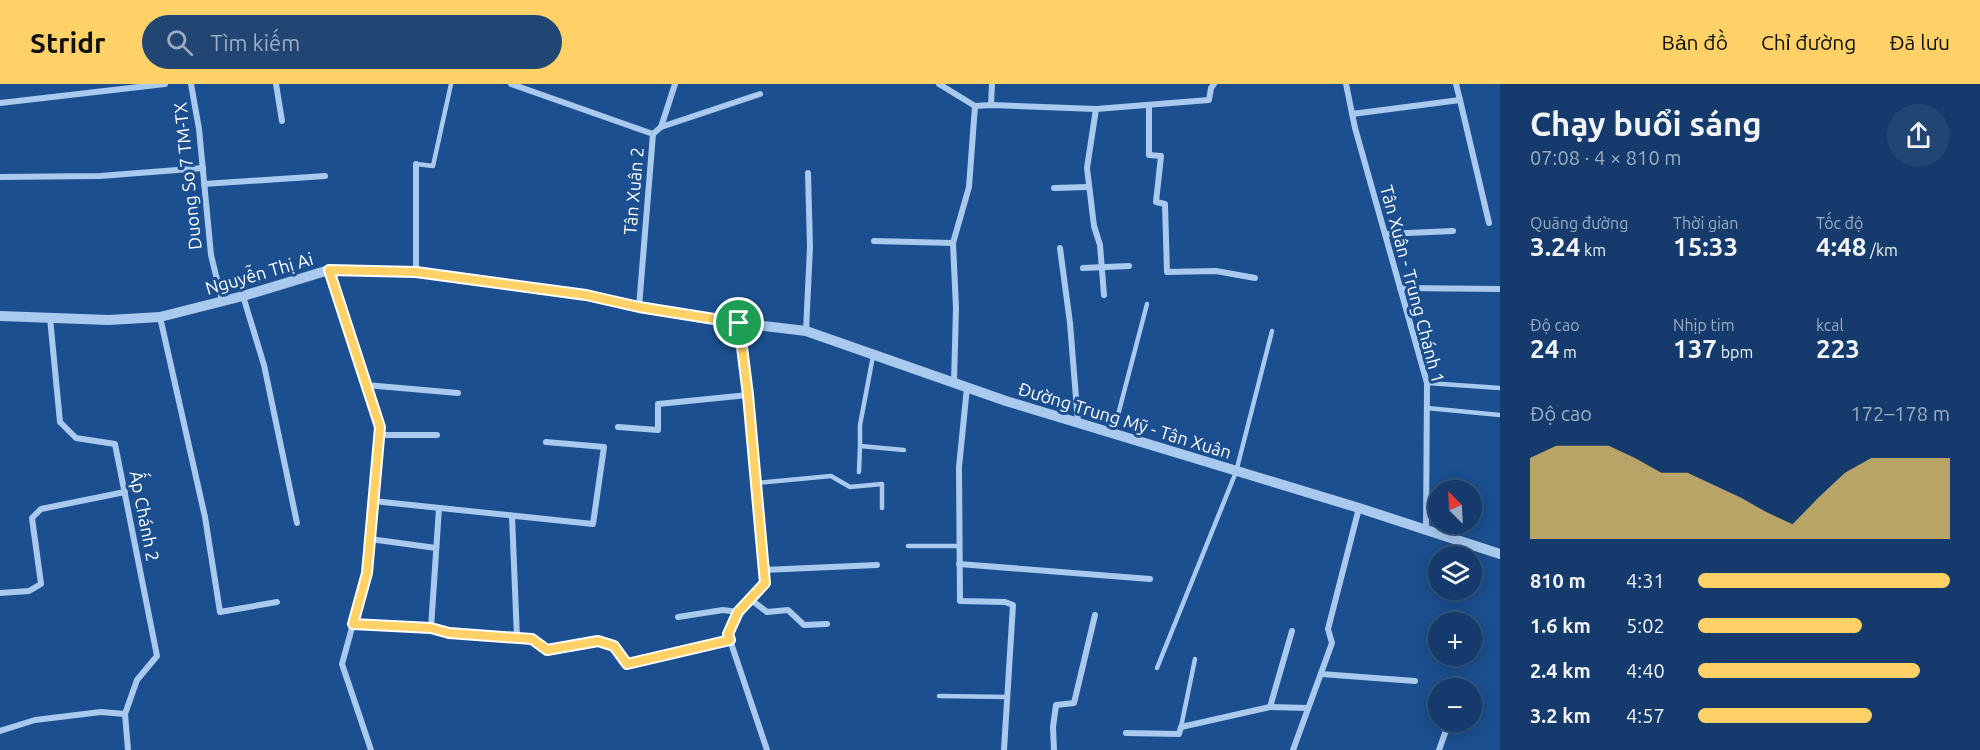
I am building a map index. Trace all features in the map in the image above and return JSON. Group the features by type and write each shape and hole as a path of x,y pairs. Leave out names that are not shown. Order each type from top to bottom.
{"street":[{"path":"0,103 165,84"},
{"name":"Duong So 7 TM-TX","path":"191,84 199,129 211,255 222,300"},
{"path":"276,84 282,121"},
{"path":"511,84 653,134"},
{"name":"Tân Xuân 2","path":"639,307 653,134 661,127 675,84"},
{"path":"940,84 975,106 1096,109 1209,100 1211,88 1215,84"},
{"path":"991,105 992,84"},
{"name":"Tân Xuân - Trung Chánh 1","path":"1346,84 1352,114 1427,383 1426,531"},
{"path":"1456,84 1489,223"},
{"path":"661,127 760,94"},
{"path":"1352,114 1460,100"},
{"path":"954,382 956,308 953,243 969,187 975,106"},
{"path":"1149,106 1149,155 1161,156 1156,202 1165,204 1167,272 1216,271 1255,278"},
{"path":"1096,109 1087,168 1094,226 1100,245 1104,295"},
{"path":"416,164 416,272"},
{"path":"0,177 100,176 203,168"},
{"path":"806,331 810,247 808,173"},
{"path":"204,184 325,176"},
{"path":"1054,188 1088,187"},
{"path":"1385,234 1453,231"},
{"path":"874,241 953,243"},
{"path":"1060,248 1070,323 1078,423"},
{"path":"1083,268 1130,266"},
{"path":"329,270 380,427 367,573 342,664 370,750"},
{"name":"Nguyễn Thị Ai","path":"0,316 109,320 160,317 243,296 329,270 416,272 586,295 639,307 739,323"},
{"path":"1400,288 1500,289"},
{"path":"243,296 264,365 297,523"},
{"path":"160,317 205,517 220,612 277,602"},
{"name":"Ấp Chánh 2","path":"50,318 60,422 76,438 115,444 157,656 137,680 125,714 128,750"},
{"path":"739,323 765,583 738,612 728,634 767,750"},
{"name":"Đường Trung Mỹ - Tân Xuân","path":"739,323 806,331 1078,423 1359,508 1500,554"},
{"path":"366,385 458,393"},
{"path":"966,387 959,467 960,601 1005,602 1013,605 1004,750"},
{"path":"618,426 658,430 658,404 748,395"},
{"path":"379,435 437,435"},
{"path":"373,501 593,524 604,447 546,442"},
{"path":"0,593 29,591 41,584 32,518 41,509 124,492"},
{"path":"431,628 439,508"},
{"path":"1293,750 1332,643 1328,628 1359,508"},
{"path":"513,516 517,638"},
{"path":"370,539 436,548"},
{"path":"959,564 1150,579"},
{"path":"763,570 877,565"},
{"path":"750,599 767,612 788,610 804,625 827,624"},
{"path":"678,617 723,610 738,612"},
{"path":"1053,750 1056,705 1074,703 1095,615"},
{"path":"353,624 431,628 449,633 532,639 547,650 598,641 614,646 627,664 730,640"},
{"path":"1270,707 1292,631"},
{"path":"1321,674 1415,681"},
{"path":"1126,733 1179,734 1181,727 1270,707 1308,708"},
{"path":"0,731 35,720 101,712 125,714"},
{"path":"1439,750 1445,732"}],"lane":[{"path":"416,164 433,166 451,84"},
{"path":"1113,434 1147,304"},
{"path":"1157,668 1236,472 1272,332"},
{"path":"859,472 860,425 874,354"},
{"path":"1427,383 1500,388"},
{"path":"1427,408 1500,415"},
{"path":"860,446 904,450"},
{"path":"756,483 831,476 850,487 882,484 882,508"},
{"path":"908,546 959,546"},
{"path":"1181,727 1195,660"},
{"path":"939,696 1007,697"}],"route":[{"path":"329,270 416,272 586,295 639,307 739,323 765,583 738,612 728,634 730,640 627,664 614,646 598,641 547,650 532,639 449,633 431,628 353,624 367,573 380,427 329,270"}]}
